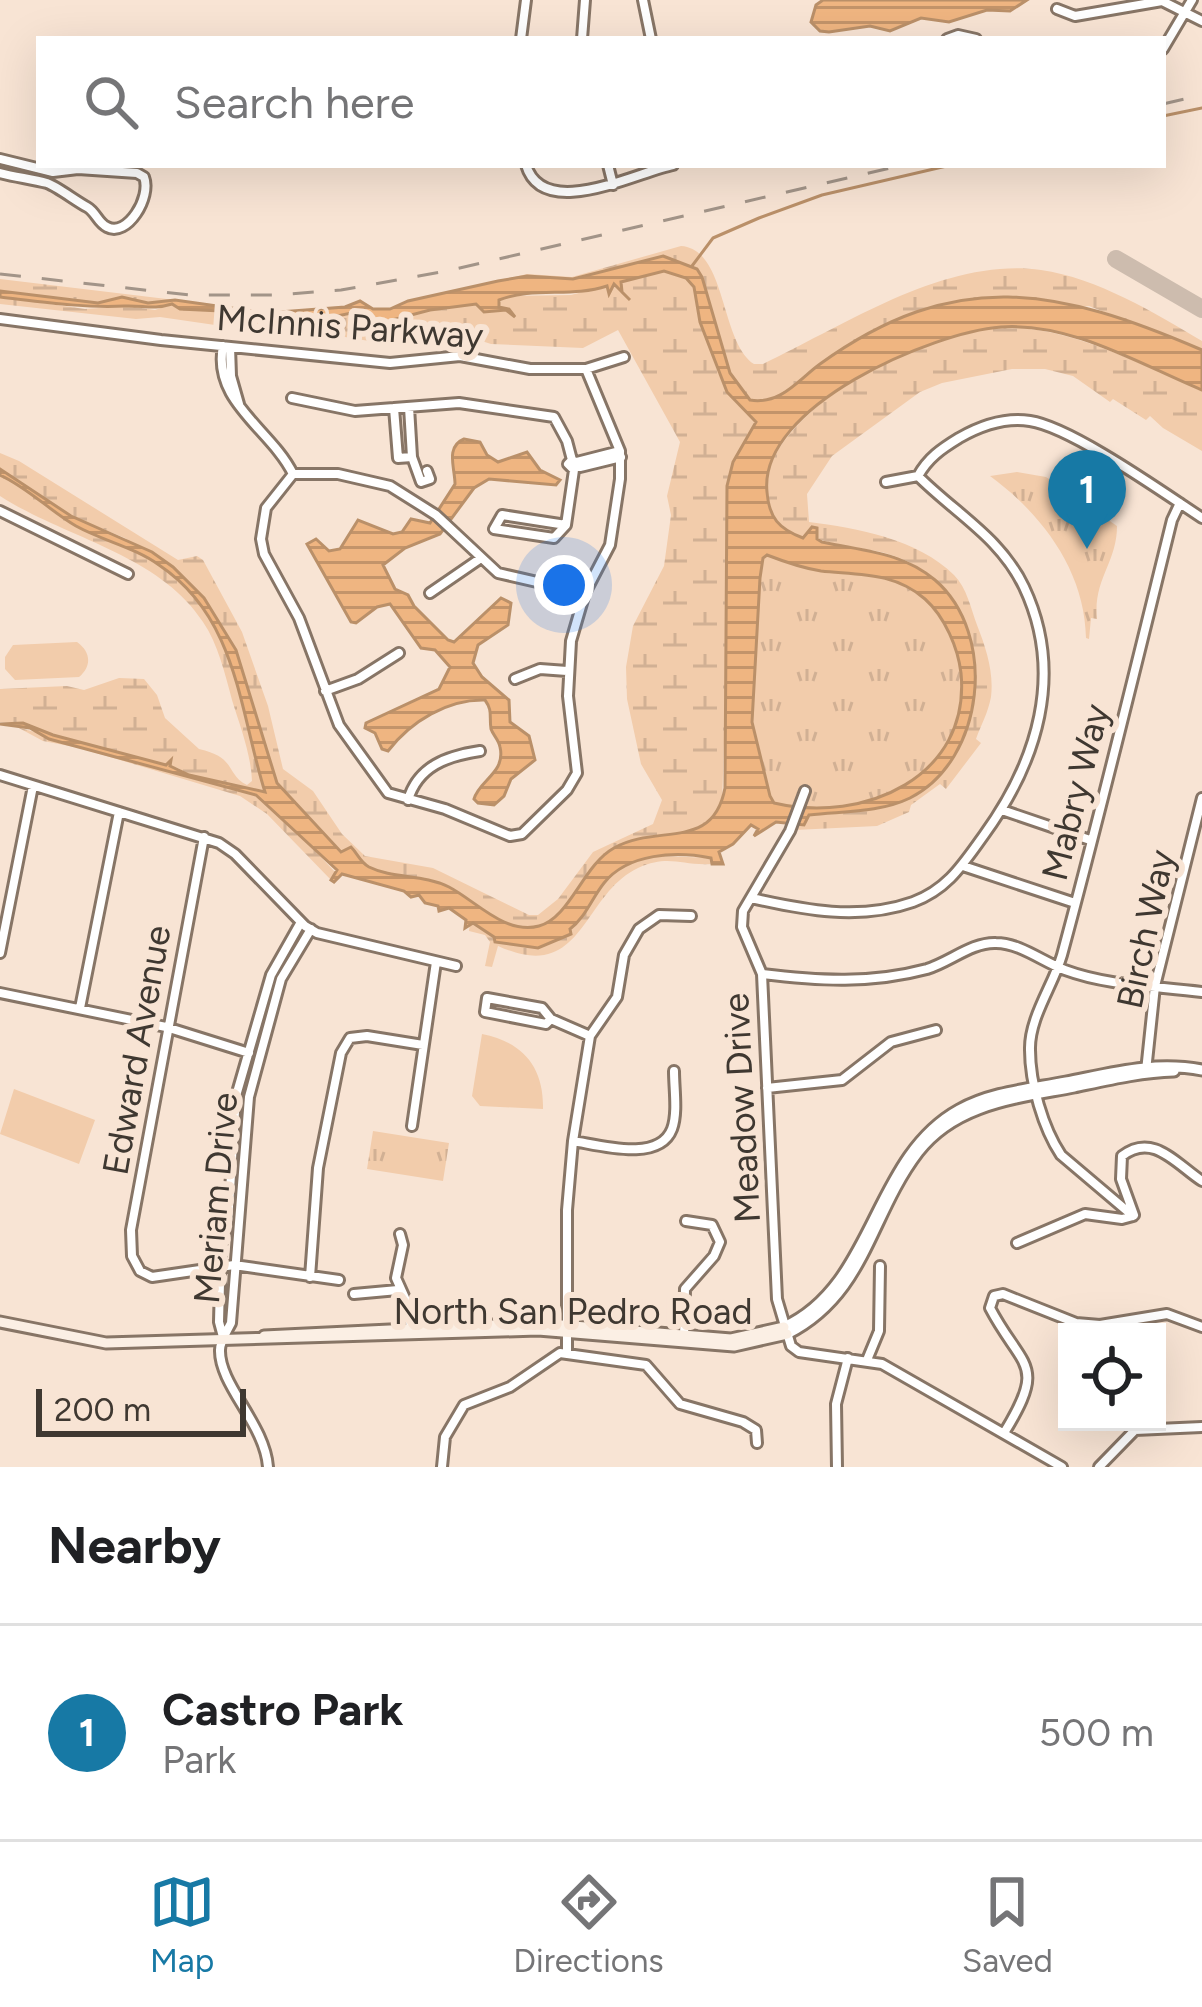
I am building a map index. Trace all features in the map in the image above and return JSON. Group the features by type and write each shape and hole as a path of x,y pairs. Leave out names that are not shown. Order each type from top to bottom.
{"main road":[{"name":"North San Pedro Road","path":"0,1322 106,1343 568,1328 734,1346 785,1330"}],"street":[{"path":"521,36 526,0"},
{"path":"582,36 585,0"},
{"path":"643,0 650,36"},
{"path":"1166,44 1192,0"},
{"path":"1057,9 1075,16 1139,1 1162,1 1202,21"},
{"path":"0,159 36,168"},
{"path":"0,173 48,184 89,208 100,223 114,230 123,227 148,191 144,177 137,173 37,168"},
{"path":"527,168 530,177 557,192 613,184 661,168"},
{"path":"609,168 613,184"},
{"name":"McInnis Parkway","path":"0,319 390,362 460,356 530,369 586,369 624,357"},
{"path":"226,347 239,405 293,474"},
{"path":"293,474 266,508 261,539 264,554 299,618 339,725 381,788 510,836 532,828 577,773 567,671 584,593 610,545 620,454 586,369"},
{"path":"292,398 355,412 459,403 554,417 575,465 566,525 554,538 494,529 502,515 566,525"},
{"path":"409,407 412,457 421,478 411,498"},
{"path":"394,408 398,458 412,457"},
{"path":"886,482 918,476 929,459 970,431 1002,421 1032,421 1067,434 1202,518"},
{"path":"575,465 620,454"},
{"path":"293,474 364,477 436,515 498,572 584,593"},
{"path":"805,791 790,831 751,898 808,911 881,910 913,902 944,886 963,866 1003,810 1036,740 1043,701 1040,636 1024,587 984,530 918,476"},
{"name":"Mabry Way","path":"1133,1216 1061,1155 1037,1091 1030,1052 1032,1032 1058,967 1180,503"},
{"path":"0,511 128,574"},
{"path":"430,593 481,558"},
{"path":"326,692 358,679 399,653"},
{"path":"515,679 540,669 567,671"},
{"path":"408,800 424,772 455,755 480,751"},
{"path":"0,776 204,837 235,854 311,929 456,966"},
{"path":"0,953 33,786"},
{"name":"Birch Way","path":"1146,1070 1155,986 1202,798"},
{"path":"1003,810 1090,840"},
{"path":"80,1007 119,812"},
{"name":"Edward Avenue","path":"204,837 131,1229 132,1256 140,1271 152,1277 220,1267"},
{"path":"963,866 1075,903"},
{"name":"Meadow Drive","path":"751,898 743,911 742,927 761,974 777,1299 785,1330"},
{"path":"567,1353 567,1210 590,1036 617,997 620,965 639,929 659,915 691,916"},
{"name":"Meriam Drive","path":"223,1339 231,1323 253,1054 271,975 301,922"},
{"name":"Meriam Drive","path":"223,1339 220,1245 228,1222 233,1117 281,980 311,929"},
{"path":"761,974 827,982 889,978 935,967 994,943 1106,980 1202,992"},
{"path":"412,1126 436,962"},
{"path":"0,993 80,1007 253,1054"},
{"path":"551,1019 546,1024 485,1012 487,998 542,1008 551,1019 590,1036"},
{"path":"766,1088 842,1080 891,1042 936,1030"},
{"path":"310,1277 318,1168 340,1053 350,1038 367,1036 423,1045"},
{"name":"North San Pedro Road","path":"785,1330 823,1313 845,1287 915,1156 930,1138 962,1115 996,1101 1146,1070 1202,1073"},
{"path":"573,1141 618,1148 653,1148 662,1142 674,1124 674,1071"},
{"path":"1017,1244 1084,1214 1122,1220 1133,1216 1119,1169 1122,1156 1130,1149 1157,1148 1202,1181"},
{"path":"684,1338 686,1284 714,1256 720,1242 712,1225 686,1221"},
{"path":"400,1234 403,1245 396,1278 409,1307 410,1331"},
{"path":"220,1267 234,1264 339,1280"},
{"path":"867,1360 879,1331 880,1266"},
{"path":"354,1294 398,1290"},
{"path":"1004,1433 1025,1397 1028,1366 990,1308 994,1296 1003,1294 1076,1323 1100,1325 1167,1314 1202,1327"},
{"path":"785,1330 794,1351 867,1360 1062,1467"},
{"path":"223,1339 224,1369 262,1437 268,1467"},
{"path":"442,1467 445,1437 464,1405 510,1387 548,1359 567,1353 646,1365 676,1402 743,1422 756,1430 758,1443"},
{"path":"837,1467 836,1404 848,1358"},
{"path":"1099,1467 1135,1430 1202,1427"}],"green space":[{"path":"681,246 696,251 707,263 735,337 754,364 763,364 933,284 1005,269 1062,274 1104,289 1202,341 1202,350 1089,306 882,326 774,400 751,400 730,373 702,277 663,256 573,279 527,276 498,281 527,274 572,277"},
{"path":"664,271 686,278 694,287 700,322 719,375 735,402 756,422 733,462 727,486 722,804 712,817 688,831 616,847 594,865 561,911 540,925 504,922 439,883 369,867 351,847 342,853 277,784 236,650 205,598 125,538 71,516 0,469 0,453 178,560 197,556 203,560 242,632 268,706 283,769 313,791 342,834 365,856 433,868 529,915 538,915 558,899 593,852 653,824 662,800 641,764 627,699 626,667 633,626 664,566 671,515 667,496 680,442 618,330 583,348 491,344 466,336 369,341 273,325 136,319 0,304 0,297 85,309 128,306 155,310 172,304 180,309 226,310 255,320 356,312 381,323 477,304 484,312 509,296 571,295"},
{"path":"0,279 175,300 148,303 122,297 98,303 0,291"},
{"path":"998,327 1077,339 1202,390 1202,451 1150,416 1146,420 1113,399 1110,402 1073,376 1045,369 1012,369 920,392 832,456 807,494 809,522 905,544 954,575 986,651 991,697 976,739 981,743 946,789 940,784 911,805 909,812 877,826 795,830 809,815 941,775 965,734 975,684 967,632 941,588 900,558 788,531 770,508 770,468 799,424 871,369 926,344"},
{"path":"1017,472 1046,477 1117,526 1089,639 1078,590 1057,546 1027,508 990,476"},
{"path":"0,475 76,526 159,565 185,587 205,612 232,668 265,792 189,775 23,723 0,722 0,689 67,686 84,690 119,678 144,679 157,695 165,718 199,749 226,761 240,781 247,785 252,781 245,740 217,649 203,622 184,599 137,563 0,496"},
{"path":"762,535 899,557 955,608 970,695 947,765 888,801 826,818 750,809 733,651"},
{"path":"77,642 88,659 79,677 15,680 5,669 5,657 13,645"},
{"path":"17,727 256,795 336,873 331,880 267,814 240,796 43,741"},
{"path":"663,856 711,858 712,864 667,861 638,868 604,897 565,946 548,954 526,955 498,946 492,967 485,966 490,942 485,935 469,931 470,923 521,946 554,941 618,870"},
{"path":"482,1034 509,1043 528,1059 540,1081 543,1109 480,1106 472,1096"},
{"path":"14,1089 95,1120 79,1164 0,1134"},
{"path":"373,1131 449,1143 443,1181 367,1169"}],"shaded area":[{"path":"823,0 1027,0 1010,11 987,10 949,22 921,18 890,31 870,26 829,32 811,22 816,5"},
{"path":"663,256 697,269 730,373 750,400 780,395 870,333 917,312 963,300 1008,297 1101,312 1202,350 1202,390 1079,338 1027,327 1001,327 934,343 895,359 819,403 790,431 772,460 767,492 770,509 782,526 803,538 812,527 817,528 817,539 822,542 909,564 935,580 955,603 975,663 967,727 954,756 935,780 898,803 809,815 804,825 776,822 754,836 758,829 751,825 719,852 723,864 712,864 711,858 668,855 626,865 604,883 571,934 538,948 495,942 473,923 465,928 466,920 449,908 439,911 419,895 411,897 342,874 334,882 337,870 256,795 49,739 30,728 0,724 23,723 166,765 171,760 170,766 189,775 265,792 232,668 205,611 159,565 66,520 0,475 0,469 71,516 152,552 204,598 236,650 277,783 341,852 351,847 369,867 439,883 514,926 539,926 559,913 594,866 614,848 682,833 709,821 725,788 727,486 733,462 756,422 727,392 700,322 694,287 686,278 664,271 621,282 622,292 614,284 609,294 607,286 499,300 499,307 509,309 515,317 506,310 484,312 476,304 381,323 356,312 337,316 342,324 322,315 255,320 226,310 223,320 221,311 180,309 172,304 93,306 0,297 0,291 98,303 122,297 148,303 175,300 266,313 345,307 360,301 373,309 390,309 527,276 573,279","holes":["767,555 814,570 876,576 913,590 944,624 961,673 960,709 949,740 930,765 905,785 875,799 808,808 774,803 752,722 763,558"]},
{"path":"464,439 480,442 498,462 527,452 540,470 560,480 556,485 489,479 474,488 440,534 405,548 383,565 395,589 408,595 454,642 501,598 511,603 508,625 478,645 473,663 509,700 510,722 529,736 535,760 511,779 494,805 474,799 501,756 485,700 457,703 431,714 388,751 365,728 366,723 439,689 450,667 435,650 421,648 390,604 351,622 307,544 316,539 329,551 340,549 358,520 393,534 402,532 411,519 430,523 455,484 453,453"}],"waterway":[{"path":"1166,115 1202,108"},
{"path":"692,266 713,238 759,218 822,195 938,168"}],"taxiway":[{"path":"1116,259 1202,309"}],"railway":[{"path":"1166,103 1202,95"},
{"path":"0,274 190,295 341,290 447,271 890,168"}],"place":[{"name":"Castro Park","path":"1087,549"}]}
